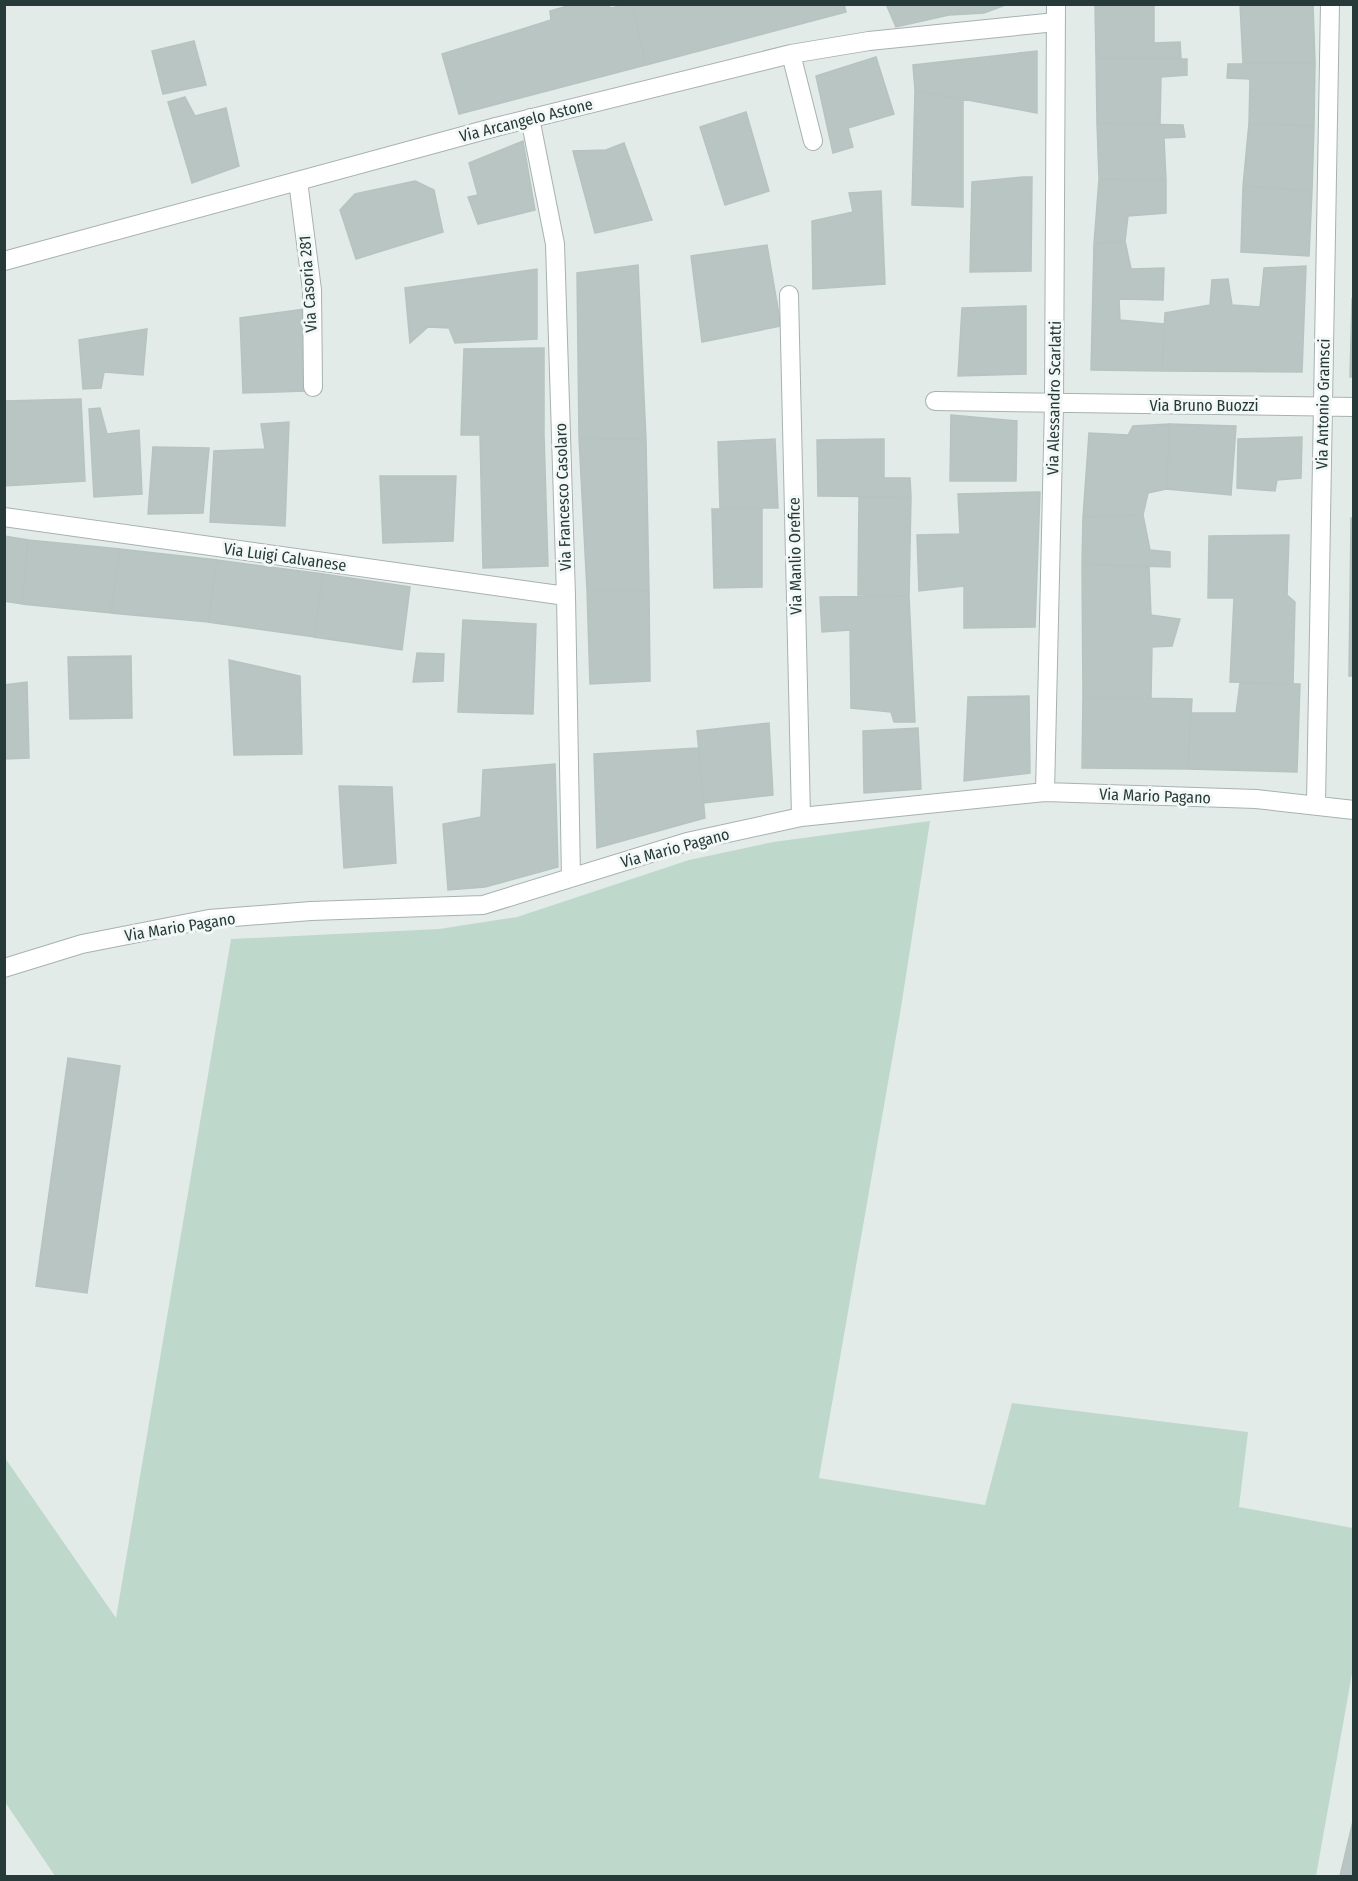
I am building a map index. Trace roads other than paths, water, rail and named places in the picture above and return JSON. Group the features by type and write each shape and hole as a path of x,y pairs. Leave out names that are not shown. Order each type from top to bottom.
{"street":[{"name":"Via Antonio Gramsci","path":"1316,804 1330,4"},
{"name":"Via Arcangelo Astone","path":"4,261 530,118 791,54 1056,13"},
{"name":"Via Alessandro Scarlatti","path":"1045,792 1054,404 1056,13"},
{"path":"791,54 813,141"},
{"name":"Via Francesco Casolaro","path":"530,118 555,243 566,596 571,878"},
{"name":"Via Casoria 281","path":"298,181 312,290 313,387"},
{"name":"Via Manlio Orefice","path":"789,295 801,817"},
{"name":"Via Bruno Buozzi","path":"935,400 1054,404 1353,407"},
{"name":"Via Luigi Calvanese","path":"4,517 566,596"},
{"name":"Via Mario Pagano","path":"4,968 82,944 209,919 311,911 483,906 687,842 801,817 1045,792 1256,799 1353,810"}]}
